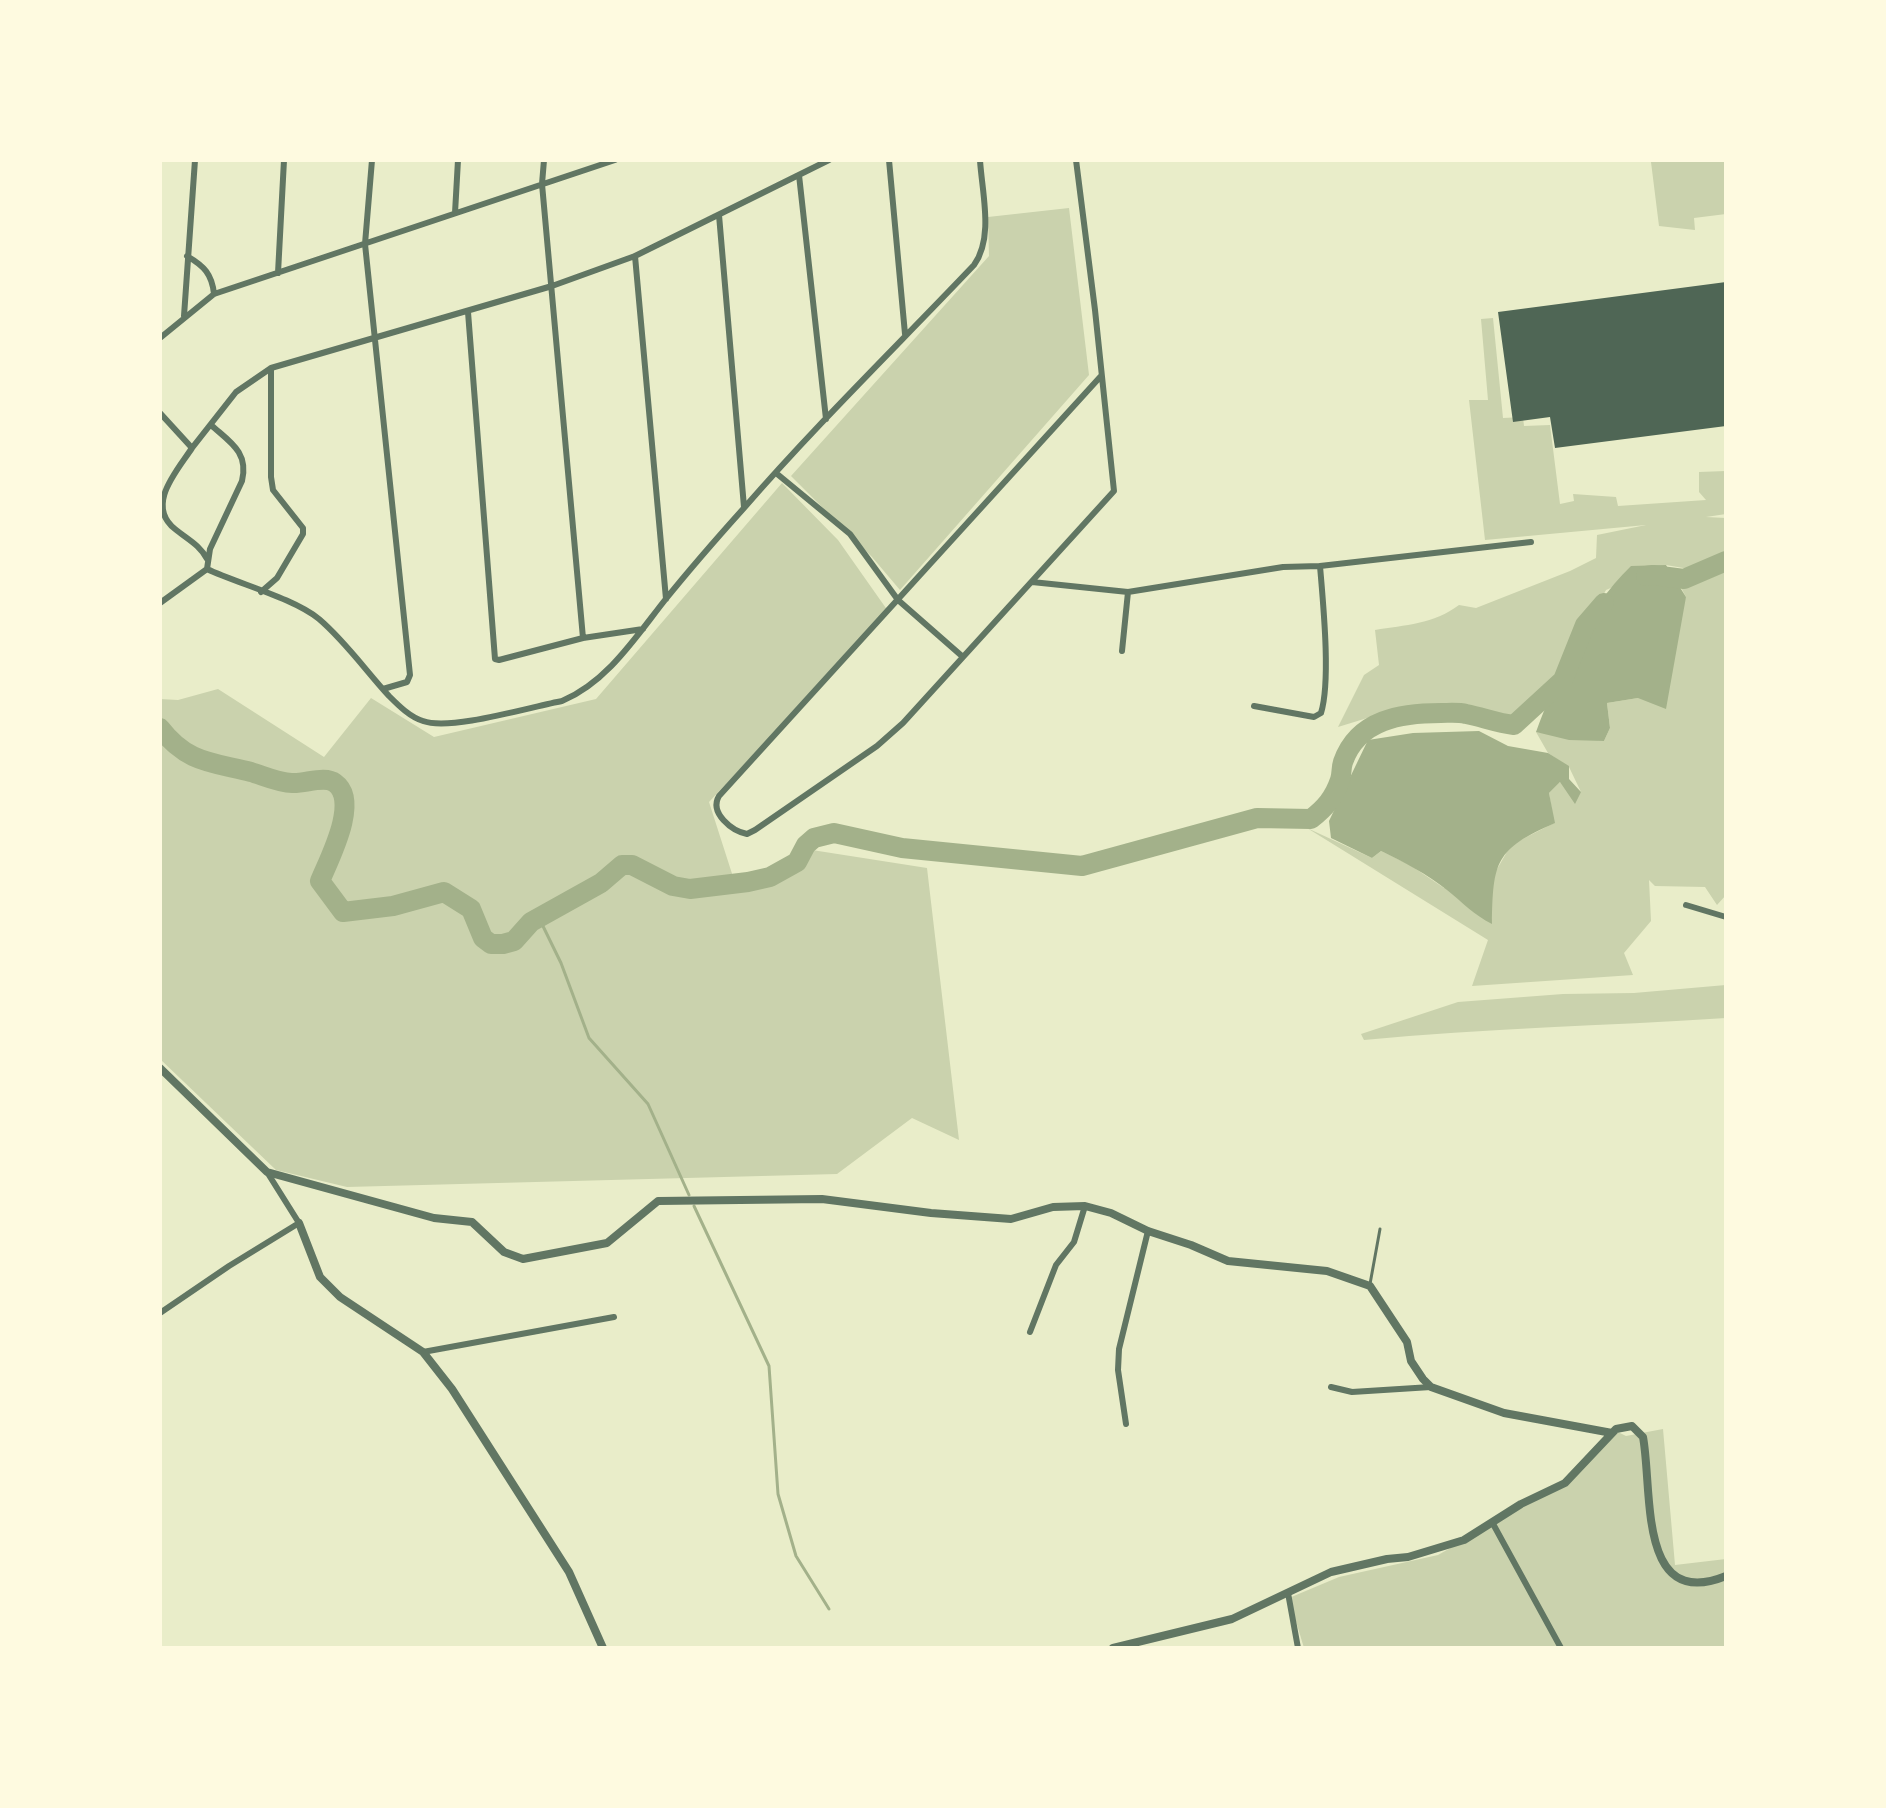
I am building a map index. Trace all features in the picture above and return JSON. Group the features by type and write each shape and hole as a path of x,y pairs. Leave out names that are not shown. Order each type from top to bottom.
{"street":[{"path":"184,316 195,160"},
{"path":"278,273 284,160"},
{"path":"372,160 365,244 410,675 407,682 383,689"},
{"path":"455,213 458,160"},
{"path":"544,160 542,184 583,638"},
{"path":"160,338 214,294 615,160"},
{"path":"207,559 197,545 172,527 162,512 167,486 236,392 271,368 468,312 635,256 829,160"},
{"path":"889,160 905,334"},
{"path":"207,569 316,617 407,713 424,722 444,725 562,701 580,693 597,681 643,629 744,507 982,254 985,239 980,160"},
{"path":"1076,160 1095,310 1114,491 903,723 877,746 747,834 737,832 716,810 719,796 1101,376"},
{"path":"799,175 826,419"},
{"path":"719,215 744,507"},
{"path":"187,256 203,266 212,279 214,294"},
{"path":"635,256 666,599"},
{"path":"468,312 495,659 583,638 643,629"},
{"path":"261,592 277,578 303,534 303,528 273,490 271,368"},
{"path":"160,413 192,448"},
{"path":"207,569 207,559 245,470 244,461 236,448 211,425"},
{"path":"776,473 850,534 898,600 963,657"},
{"path":"1032,582 1128,592 1283,567 1320,566 1531,542"},
{"path":"1254,706 1314,717 1321,713 1324,663 1320,566"},
{"path":"160,603 207,569"},
{"path":"1122,651 1128,592"},
{"path":"1686,905 1726,917"},
{"path":"160,1068 267,1172 299,1223 320,1277 340,1297 423,1352 452,1389 569,1572 603,1648"},
{"path":"267,1172 434,1218 472,1222 504,1252 523,1259 607,1243 658,1201 822,1199 931,1213 1011,1219 1053,1207 1085,1206 1111,1213 1148,1231 1228,1261 1327,1271 1370,1286 1407,1342 1411,1361 1431,1387"},
{"path":"1030,1332 1056,1265 1074,1242 1085,1206"},
{"path":"160,1313 299,1223"},
{"path":"1126,1424 1118,1370 1119,1349 1148,1231"},
{"path":"423,1352 614,1317"},
{"path":"1331,1387 1352,1392 1431,1387 1504,1413 1612,1433"},
{"path":"1117,1647 1232,1619 1331,1572 1437,1550 1464,1540 1521,1504 1565,1483 1612,1433 1624,1426 1632,1426 1643,1437 1655,1540 1662,1564 1671,1575 1686,1582 1710,1582 1726,1576"},
{"path":"1492,1522 1561,1648"},
{"path":"1288,1593 1298,1648"}],"lane":[{"path":"1370,1286 1380,1229"}],"shaded area":[{"path":"1724,160 1726,214 1694,218 1695,230 1659,226 1651,162"},
{"path":"1069,208 1089,375 900,590 872,557 791,476 989,256 988,217"},
{"path":"1493,318 1503,418 1523,417 1524,426 1550,425 1560,504 1574,501 1573,494 1616,497 1618,506 1706,500 1699,492 1699,472 1726,471 1726,514 1706,517 1726,518 1726,551 1689,569 1666,565 1606,590 1554,685 1521,719 1450,703 1403,707 1338,727 1364,675 1379,665 1375,630 1429,620 1459,605 1476,608 1596,558 1597,535 1646,525 1485,540 1469,400 1488,400 1481,319"},
{"path":"782,483 838,540 888,611 709,802 735,883 812,850 927,868 959,1140 912,1118 837,1174 347,1187 276,1170 160,1059 160,699 178,700 218,689 324,757 371,698 434,737 596,699"},
{"path":"1726,562 1726,895 1717,905 1705,887 1655,886 1649,880 1651,921 1624,953 1633,975 1472,986 1488,940 1307,828 1372,858 1381,851 1410,865 1444,888 1493,876 1511,845 1554,823 1549,793 1560,782 1581,792 1569,767 1548,753 1536,732 1604,741 1610,728 1607,703 1638,698 1686,597 1676,578 1684,579"},
{"path":"1666,565 1686,597 1666,709 1638,698 1607,703 1610,728 1604,741 1569,740 1536,732 1574,643 1614,584 1631,566"},
{"path":"1479,731 1508,746 1548,753 1569,766 1569,779 1581,792 1575,804 1560,782 1549,793 1555,823 1520,841 1501,860 1494,886 1492,924 1407,864 1381,851 1372,858 1331,838 1329,821 1368,740 1413,733"},
{"path":"1726,985 1726,1018 1364,1040 1361,1034 1458,1002"},
{"path":"1663,1429 1675,1565 1726,1559 1726,1648 1304,1648 1289,1598 1339,1577 1438,1555 1558,1487 1614,1430 1626,1436"}],"building":[{"path":"1726,282 1726,426 1555,448 1550,417 1513,422 1498,312"}],"waterway":[{"path":"1646,576 1684,579 1726,561"},
{"path":"160,728 190,755 212,763 287,783 315,780 335,783 342,791 344,816 320,881 343,912 393,906 444,892 471,909 483,938 491,944 503,944 514,941 531,922 601,883 622,865 632,865 673,886 690,889 748,882 770,877 797,862 806,845 814,838 834,833 902,848 1082,866 1257,818 1311,819 1325,807 1335,792 1350,748 1359,736 1383,721 1426,713 1457,713 1514,725 1563,680 1585,625 1604,603"},
{"path":"539,918 561,963 589,1038 648,1104 689,1195"},
{"path":"694,1206 769,1366 778,1494 796,1556 829,1609"}]}
